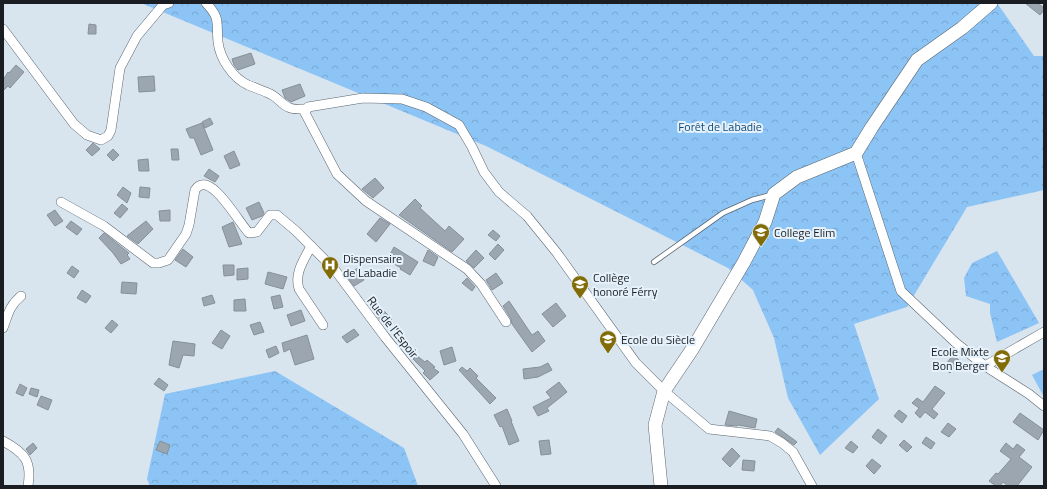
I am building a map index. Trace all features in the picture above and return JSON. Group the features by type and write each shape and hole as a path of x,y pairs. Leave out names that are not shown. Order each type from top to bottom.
{"street":[{"path":"3,29 62,110 74,124 87,135 101,140 108,136 111,130 120,68 137,36 163,5 169,3"},
{"path":"206,3 218,19 218,43 221,55 231,72 247,85 274,96 289,108 306,109 310,106 363,98 402,100 426,108 459,125 484,172 499,192 526,216 558,253 636,363 664,391 709,429 770,436 782,443 793,452 812,486"},
{"path":"661,486 655,425 664,391 693,348 744,262 765,222 774,194 797,177 856,153 917,60 962,28 991,3"},
{"path":"306,109 305,113 337,174 366,201 467,269 481,284 506,322"},
{"path":"856,153 901,291 956,343 985,366 1029,394 1044,406"},
{"name":"Rue de l'Espoir","path":"61,202 104,226 153,263 168,260 186,234 195,190 200,185 211,187 223,198 249,232 257,232 268,217 277,215 335,270 385,337 463,434 496,486"},
{"path":"311,246 298,271 297,284 323,325"},
{"path":"3,328 13,302 21,296"},
{"path":"985,366 1044,332"},
{"path":"3,442 24,456 28,462 30,474 28,486"}],"lane":[{"path":"654,262 723,213 752,200 774,194"}],"green space":[{"name":"Forêt de Labadie","path":"141,3 997,3 1034,56 1044,56 1044,190 967,207 907,307 854,324 879,399 820,455 788,398 774,338 753,290 728,268 486,146"},
{"path":"997,251 1039,323 997,342 990,313 990,304 966,296 964,278 972,263"},
{"path":"1044,369 1044,397 1032,375"},
{"path":"275,371 404,448 418,486 150,486 147,479 165,394"}],"building":[{"path":"1025,3 1038,3 1044,8 1044,10 1040,15"},
{"path":"89,24 96,25 96,34 88,34"},
{"path":"251,53 255,64 238,70 232,59"},
{"path":"16,65 24,72 10,88 8,86 3,91 3,80 8,72 9,73"},
{"path":"154,76 155,91 139,92 138,77"},
{"path":"300,84 305,96 291,102 285,98 282,90"},
{"path":"210,118 213,124 205,128 202,122"},
{"path":"202,123 213,150 201,155 194,138 190,138 186,129"},
{"path":"93,143 100,149 92,156 86,150"},
{"path":"113,149 119,155 113,161 107,155"},
{"path":"171,149 178,149 179,160 172,160"},
{"path":"234,151 240,165 230,169 224,156"},
{"path":"148,159 149,171 139,171 138,160"},
{"path":"209,169 219,176 215,182 204,176"},
{"path":"375,178 384,188 373,198 362,189"},
{"path":"123,187 131,193 127,203 117,195"},
{"path":"140,187 150,188 149,198 139,197"},
{"path":"415,199 422,206 420,208 445,231 449,226 464,239 452,252 399,215"},
{"path":"259,202 264,213 262,216 252,220 246,208"},
{"path":"122,204 128,209 120,218 114,213"},
{"path":"55,210 63,221 55,226 47,215"},
{"path":"170,210 170,221 160,221 159,211"},
{"path":"380,218 390,224 376,242 367,234"},
{"path":"71,221 82,229 77,235 66,227"},
{"path":"146,221 153,229 138,244 127,236"},
{"path":"233,222 242,244 229,247 222,227"},
{"path":"493,230 500,236 496,241 488,235"},
{"path":"104,233 129,253 127,255 130,259 121,264 99,238"},
{"path":"498,244 504,250 495,260 489,254"},
{"path":"394,247 418,262 410,275 387,260"},
{"path":"183,249 193,257 186,267 175,260"},
{"path":"428,250 438,257 434,266 423,261"},
{"path":"476,250 484,258 474,268 466,261"},
{"path":"223,265 234,265 234,275 224,276"},
{"path":"72,266 79,271 74,278 67,273"},
{"path":"248,268 248,279 237,280 237,269"},
{"path":"358,268 364,280 354,286 346,275"},
{"path":"268,272 287,277 283,289 265,284"},
{"path":"496,273 503,283 492,290 486,280"},
{"path":"467,278 475,287 472,291 462,283"},
{"path":"122,282 137,283 136,294 121,293"},
{"path":"82,290 91,296 86,303 77,298"},
{"path":"212,295 215,303 204,306 202,298"},
{"path":"280,295 283,307 274,309 271,297"},
{"path":"245,299 246,311 234,311 234,300"},
{"path":"509,301 532,335 538,331 545,341 532,352 512,324 511,319 503,306"},
{"path":"556,303 566,316 553,327 542,314"},
{"path":"301,310 305,321 291,326 287,315"},
{"path":"383,310 392,319 385,326 377,316"},
{"path":"112,320 118,325 111,333 105,328"},
{"path":"260,322 264,332 254,335 250,325"},
{"path":"354,329 359,335 347,343 342,337"},
{"path":"221,330 230,336 222,349 212,343"},
{"path":"307,335 314,359 295,365 290,349 284,352 282,343"},
{"path":"173,341 195,344 194,356 183,355 179,368 169,365"},
{"path":"276,346 279,353 269,358 266,350"},
{"path":"452,347 456,361 444,365 440,351"},
{"path":"416,355 425,362 427,360 435,367 433,368 439,372 430,380 423,373 425,371 413,359"},
{"path":"953,355 960,361 950,373 943,368"},
{"path":"548,363 552,370 538,377 524,379 523,369 540,367"},
{"path":"462,367 467,371 470,368 478,376 476,378 496,398 490,404 459,370"},
{"path":"159,378 168,385 164,391 154,384"},
{"path":"559,382 567,392 547,408 549,411 538,416 533,407 551,398 546,392"},
{"path":"20,384 27,388 23,396 16,393"},
{"path":"935,386 945,393 932,409 938,414 934,419 925,412 920,418 915,413 919,408 912,403 917,398 923,402"},
{"path":"31,388 39,390 37,397 29,394"},
{"path":"41,396 52,400 48,410 37,405"},
{"path":"507,409 519,441 509,445 502,426 500,427 494,415"},
{"path":"899,410 907,416 902,423 894,416"},
{"path":"729,411 757,419 755,428 738,425 725,425"},
{"path":"1020,413 1044,430 1038,440 1013,422"},
{"path":"948,423 956,429 949,437 941,432"},
{"path":"778,428 797,442 794,445 775,432"},
{"path":"878,429 887,436 881,444 872,437"},
{"path":"926,437 935,443 931,449 922,443"},
{"path":"549,440 551,454 541,455 539,441"},
{"path":"904,440 912,447 907,452 899,445"},
{"path":"160,441 170,445 167,454 156,450"},
{"path":"851,441 858,447 853,453 845,448"},
{"path":"33,443 37,448 30,455 26,449"},
{"path":"1006,443 1013,449 1017,444 1025,450 1019,457 1032,467 1017,486 1008,486 1003,482 1000,486 996,486 989,481 996,473 998,474 1011,459 1000,451"},
{"path":"732,448 740,456 730,467 722,459"},
{"path":"872,459 881,466 874,474 866,466"},
{"path":"743,460 755,461 754,471 742,470"}],"place":[{"name":"College Elim","path":"761,247"},
{"name":"Dispensaire de Labadie","path":"330,280"},
{"name":"Collège honoré Férry","path":"580,299"},
{"name":"Ecole du Siècle","path":"608,354"},
{"name":"Ecole Mixte Bon Berger","path":"1002,373"}]}
